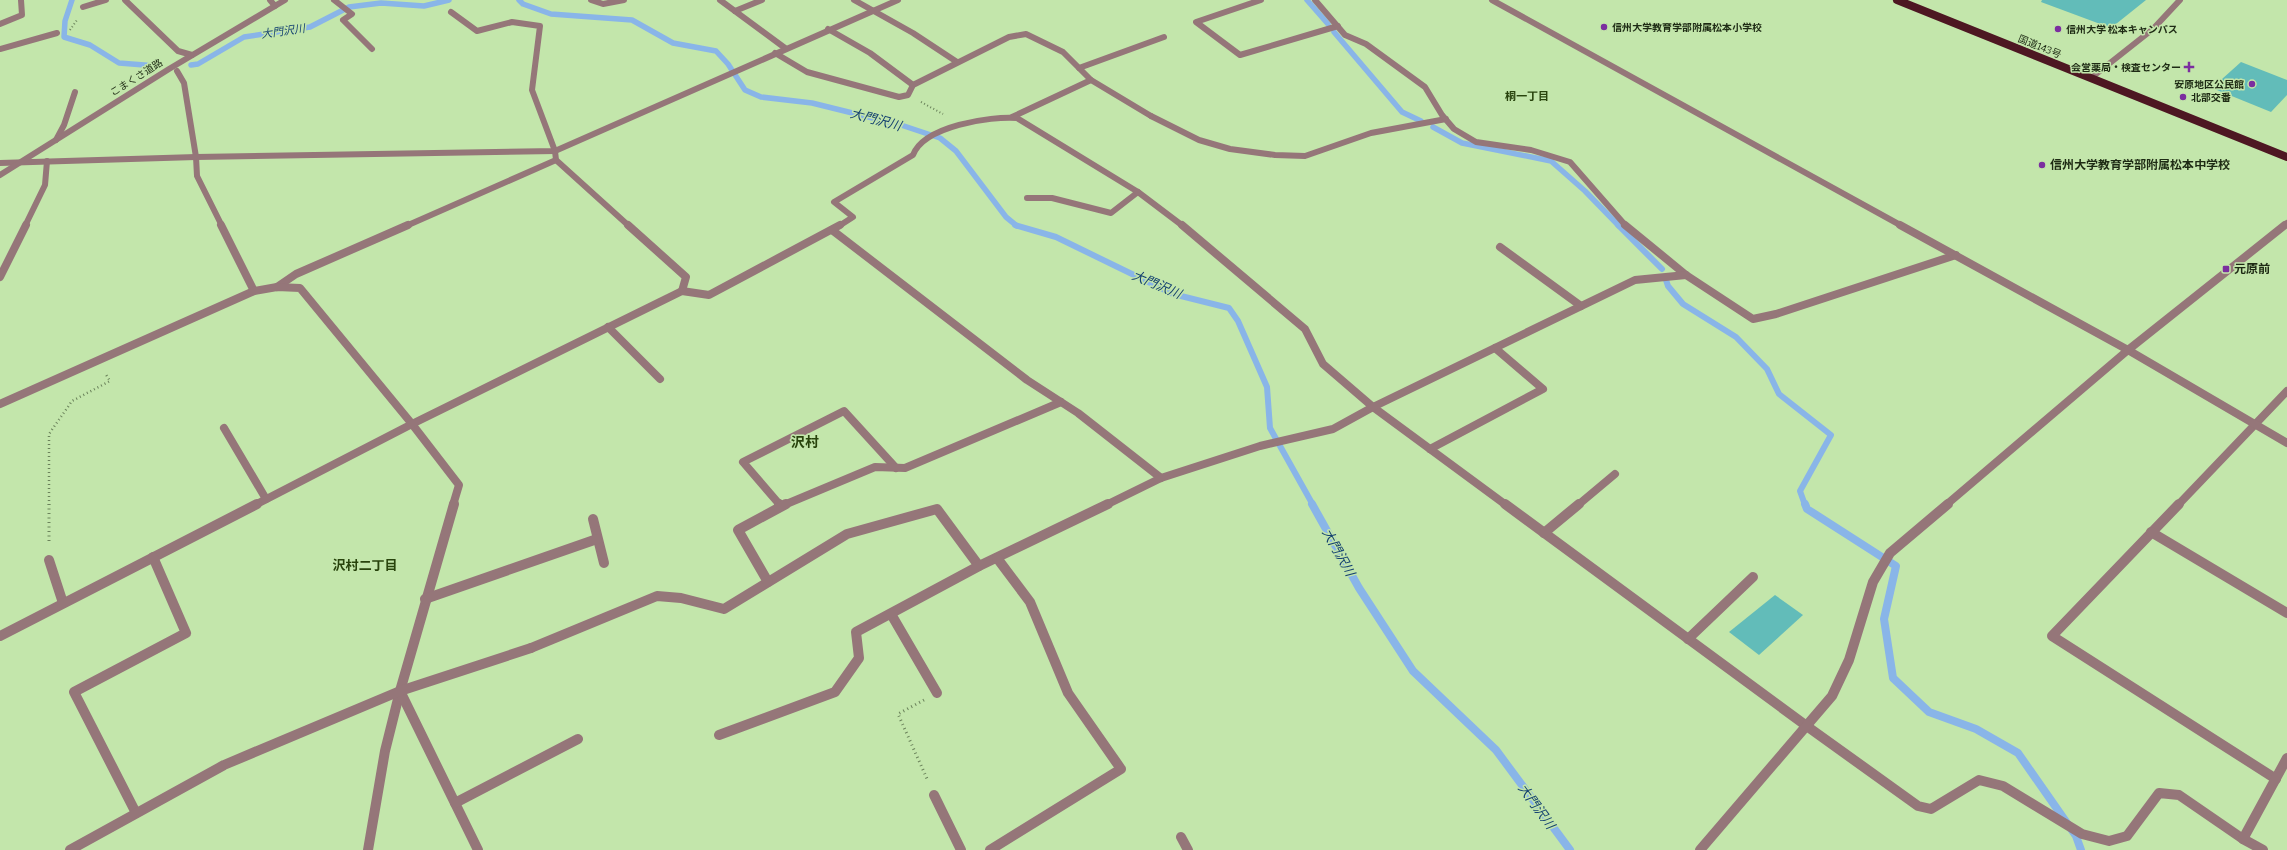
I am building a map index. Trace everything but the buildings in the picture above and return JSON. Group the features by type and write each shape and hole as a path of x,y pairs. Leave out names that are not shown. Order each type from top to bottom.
{"highway":[{"name":"国道143号","path":"1897,0 2287,157"}],"street":[{"path":"0,24 22,14 20,0"},
{"path":"83,7 106,0"},
{"path":"125,0 178,51 192,55"},
{"path":"270,0 275,6"},
{"name":"こまくさ道路","path":"0,176 192,55 285,0"},
{"path":"334,0 352,14 344,20 372,49"},
{"path":"591,0 594,3 608,3 624,0"},
{"path":"720,0 785,48"},
{"path":"736,11 762,0"},
{"path":"854,0 913,33 957,62"},
{"path":"0,163 196,157 555,151 740,70 828,29 898,0"},
{"path":"1261,0 1196,22 1240,55 1338,26"},
{"path":"1315,0 1345,35 1366,44 1425,87 1454,129 1476,142 1532,150 1570,162 1631,232 1686,275 1753,319 1776,314 1956,255"},
{"path":"1492,0 2128,350 2287,443"},
{"path":"2091,78 2153,29 2180,0"},
{"path":"451,12 477,31 512,22 540,26 532,90 555,151 556,160 686,277 682,291"},
{"path":"828,29 870,53 913,85"},
{"path":"0,50 57,33"},
{"path":"774,53 806,72 899,97 908,95 913,85 957,62 1009,37 1026,34 1063,52 1091,80 1150,116 1199,140 1230,149 1275,155 1305,156 1371,133 1446,119"},
{"path":"1079,68 1164,37"},
{"path":"177,71 184,83 196,157 197,176 254,291"},
{"path":"0,636 412,424 608,327 682,291 709,295 832,230 853,217 834,202 913,155 919,144 938,133 963,125 1012,117 1091,80"},
{"path":"56,140 64,125 75,92"},
{"path":"1012,117 1017,118 1138,192 1193,232 1305,329 1323,364 1373,407 1808,727 1918,806 1931,809 1979,780 2003,786 2082,834 2109,840 2127,836 2159,793 2179,795 2263,850"},
{"path":"277,287 296,274 556,160"},
{"path":"0,277 45,185 47,161"},
{"path":"1028,198 1052,198 1111,213 1138,192"},
{"path":"1700,850 1808,727 1832,696 1849,660 1873,582 1890,554 2128,350 2287,222"},
{"path":"832,230 1027,380 1061,402 1161,478"},
{"path":"1500,247 1581,306"},
{"path":"719,735 835,692 859,658 856,632 979,566 1161,478 1260,446 1334,428 1373,407 1635,280 1686,275"},
{"path":"0,404 254,291 277,287 300,288 412,424 458,485 425,599 385,751 368,850"},
{"path":"608,327 660,379"},
{"path":"1430,449 1543,389 1495,348"},
{"path":"2276,779 2052,636 2287,391"},
{"path":"768,582 738,530 781,506 875,467 905,468 1061,402"},
{"path":"781,506 743,462 844,411 896,468"},
{"path":"224,428 266,499"},
{"path":"1544,533 1615,474"},
{"path":"70,850 224,765 400,691 531,648 657,596 681,598 724,609 847,534 937,509 979,566"},
{"path":"593,520 604,563"},
{"path":"2151,532 2287,613"},
{"path":"425,599 597,539"},
{"path":"136,813 74,692 186,633 153,557"},
{"path":"990,850 1121,769 1068,693 1030,602 997,558"},
{"path":"49,560 63,603"},
{"path":"1688,639 1753,577"},
{"path":"891,614 937,693"},
{"path":"400,691 478,850"},
{"path":"455,803 578,739"},
{"path":"2243,838 2287,758"},
{"path":"934,795 960,850"},
{"path":"1181,837 1188,850"}],"path":[{"path":"57,33 72,30 83,7"},
{"path":"908,95 963,125"},
{"path":"49,560 49,434 72,401 110,381 97,360"},
{"path":"934,795 898,714 937,693"}],"waterway":[{"name":"大門沢川","path":"72,0 65,21 64,37 90,45 119,63 157,66"},
{"name":"大門沢川","path":"191,65 198,64 244,37 310,27 349,7 381,3 424,6 449,0"},
{"name":"大門沢川","path":"519,0 523,4 551,14 632,20 673,43 716,51 728,64 745,90 761,97 812,103 901,125 940,138 956,151 1006,217 1016,225"},
{"path":"1307,0 1328,24"},
{"path":"1334,32 1402,112 1421,121"},
{"path":"1433,127 1462,143 1551,161 1585,191 1619,226"},
{"name":"大門沢川","path":"1016,225 1056,237 1173,294 1229,308 1238,321 1267,387 1270,428 1313,505"},
{"path":"1619,226 1662,269"},
{"path":"1666,280 1668,286 1683,304 1736,337 1767,369 1779,394 1831,435 1800,491 1805,505"},
{"name":"大門沢川","path":"1312,504 1359,588 1413,671 1496,750 1570,850"},
{"path":"1805,504 1807,509 1896,566 1884,619 1893,678 1929,712 1976,729 2018,753 2076,836 2081,850"}],"place":[{"name":"信州大学教育学部附属松本小学校","path":"1604,27"},
{"name":"信州大学 松本キャンパス","path":"2058,29"},
{"name":"会営薬局・検査センター","path":"2189,67"},
{"name":"安原地区公民館","path":"2252,84"},
{"name":"北部交番","path":"2183,97"},
{"name":"信州大学教育学部附属松本中学校","path":"2042,165"},
{"name":"元原前","path":"2226,269"}],"district":[{"name":"桐一丁目","path":"1527,96"},
{"name":"沢村","path":"805,442"},
{"name":"沢村二丁目","path":"365,565"}]}
